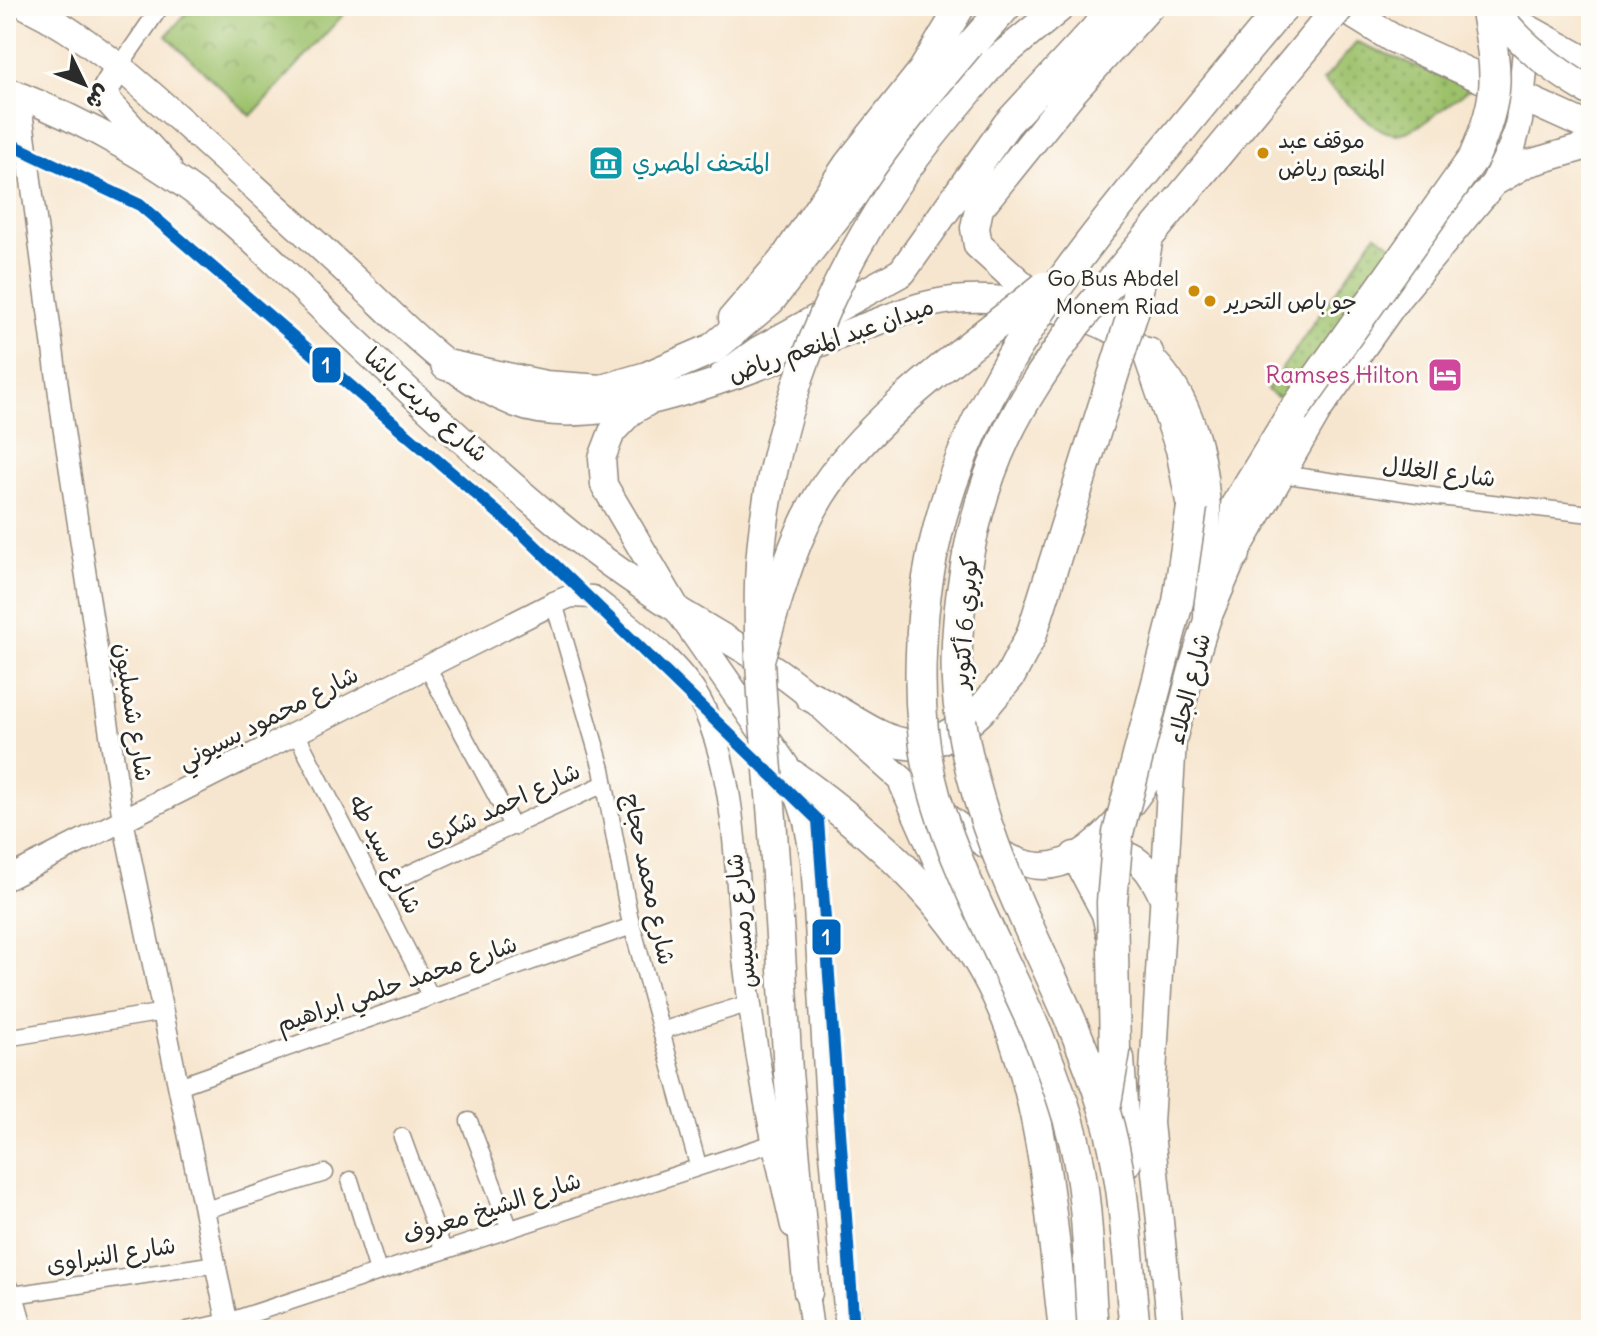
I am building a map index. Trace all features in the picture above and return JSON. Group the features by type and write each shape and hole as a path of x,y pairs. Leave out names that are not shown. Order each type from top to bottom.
{"highway":[{"path":"689,359 737,314 784,259 848,164 922,71 961,6"},
{"path":"446,365 545,386 602,390 647,377 689,359 731,335 770,300 960,58 1006,6"},
{"path":"808,1292 788,1072 760,656 759,582 765,523 796,388 838,286 888,196 993,63 1010,35 1036,6"},
{"path":"993,63 1062,6"},
{"path":"722,377 758,351 902,272 1007,124 1116,6"},
{"path":"1047,308 978,245 975,228 979,208 1070,95 1150,6"},
{"name":"كوبري 6 أكتوبر","path":"1093,1330 1075,1142 1030,1016 957,859 936,797 923,744 920,676 922,614 931,556 973,423 1016,346 1070,265 1284,6"},
{"path":"1340,6 1404,44 1591,128"},
{"name":"كوبري 6 أكتوبر","path":"1135,1330 1120,1183 1105,1111 1077,1032 995,849 970,772 959,710 959,635 966,566 975,527 1005,436 1039,377 1076,324 1340,6"},
{"path":"1487,6 1591,64"},
{"path":"1487,6 1545,64 1591,92"},
{"path":"1235,554 1236,505 1293,412 1474,157 1492,117 1496,85 1487,6"},
{"path":"810,696 881,736 903,745 923,747 964,727 1010,676 1031,636 1135,306 1147,240"},
{"path":"760,656 793,546 821,494 838,471 856,449 912,395 1070,265"},
{"path":"1105,1111 1115,1051 1112,902 1118,833 1178,602 1192,507 1181,449 1148,353"},
{"path":"792,775 838,808 917,884 950,921 987,975 1022,1067 1035,1121 1064,1330"}],"main road":[{"name":"شارع مريت باشا","path":"26,6 79,34 119,67 308,235 446,365 490,392 539,412 588,413 655,398"},
{"name":"شارع الجلاء","path":"1171,1330 1150,1123 1173,740 1207,620 1235,554 1281,474 1320,408 1398,298 1494,183 1513,144 1524,97 1529,28"},
{"path":"119,67 106,89 106,99 180,182"},
{"name":"شارع مريت باشا","path":"13,93 102,135 180,182 231,221 348,333 559,525 677,609 731,641 810,696 900,778 1008,859 1046,867 1074,855 1107,833 1173,740"},
{"name":"شارع الجلاء","path":"1494,183 1526,164 1591,145"},
{"name":"ميدان عبد المنعم رياض","path":"655,398 931,303 979,298 1047,308 1105,326 1148,353 1175,388 1194,425 1208,495 1207,620"},
{"path":"655,398 631,412 612,432 602,458 604,485 677,609 792,775 807,821 814,859 830,1120 849,1330"},
{"name":"شارع رمسيس","path":"554,603 571,596 593,597 685,678 706,711 721,758 731,811 750,1003 773,1143 808,1292 812,1330"},
{"name":"شارع محمود بسيوني","path":"6,879 554,603"},
{"path":"900,778 987,975"},
{"path":"1094,893 1102,864 1114,853 1124,854 1144,866 1164,900"},
{"path":"1074,855 1105,914 1116,961 1124,1123 1142,1330"}],"street":[{"path":"119,67 161,6"},
{"name":"شارع شمبليون","path":"13,93 123,820 228,1326"},
{"name":"شارع الغلال","path":"1281,474 1439,497 1591,514"},
{"name":"شارع محمد حجاج","path":"554,603 604,784 632,926 698,1165"},
{"path":"427,667 513,827"},
{"name":"شارع سيد طه","path":"296,733 431,997"},
{"name":"شارع احمد شكرى","path":"376,889 604,784"},
{"name":"شارع محمد حلمي ابراهيم","path":"179,1086 632,926"},
{"path":"661,1031 750,1003"},
{"path":"6,1038 164,1012"},
{"path":"469,1121 509,1227"},
{"path":"402,1137 443,1249"},
{"name":"شارع الشيخ معروف","path":"187,1330 228,1326 443,1249 773,1143"},
{"path":"205,1210 325,1173"},
{"path":"350,1180 378,1271"},
{"name":"شارع النبراوى","path":"10,1288 216,1264"},
{"path":"10,1288 25,1330"}],"green space":[{"path":"193,6 351,6 251,116 166,36"},
{"path":"1357,42 1470,88 1424,123 1408,131 1395,134 1382,130 1323,81"},
{"path":"1376,234 1398,249 1289,405 1267,390"}],"transit line":[{"name":"1","path":"6,142 140,205 525,536 818,820 854,1330"}],"place":[{"name":"موقف عبد المنعم رياض","path":"1263,153"},
{"name":"المتحف المصري","path":"606,163"},
{"name":"Go Bus Abdel Monem Riad","path":"1194,291"},
{"name":"جو باص التحرير","path":"1210,301"},
{"name":"Ramses Hilton","path":"1445,375"}]}
